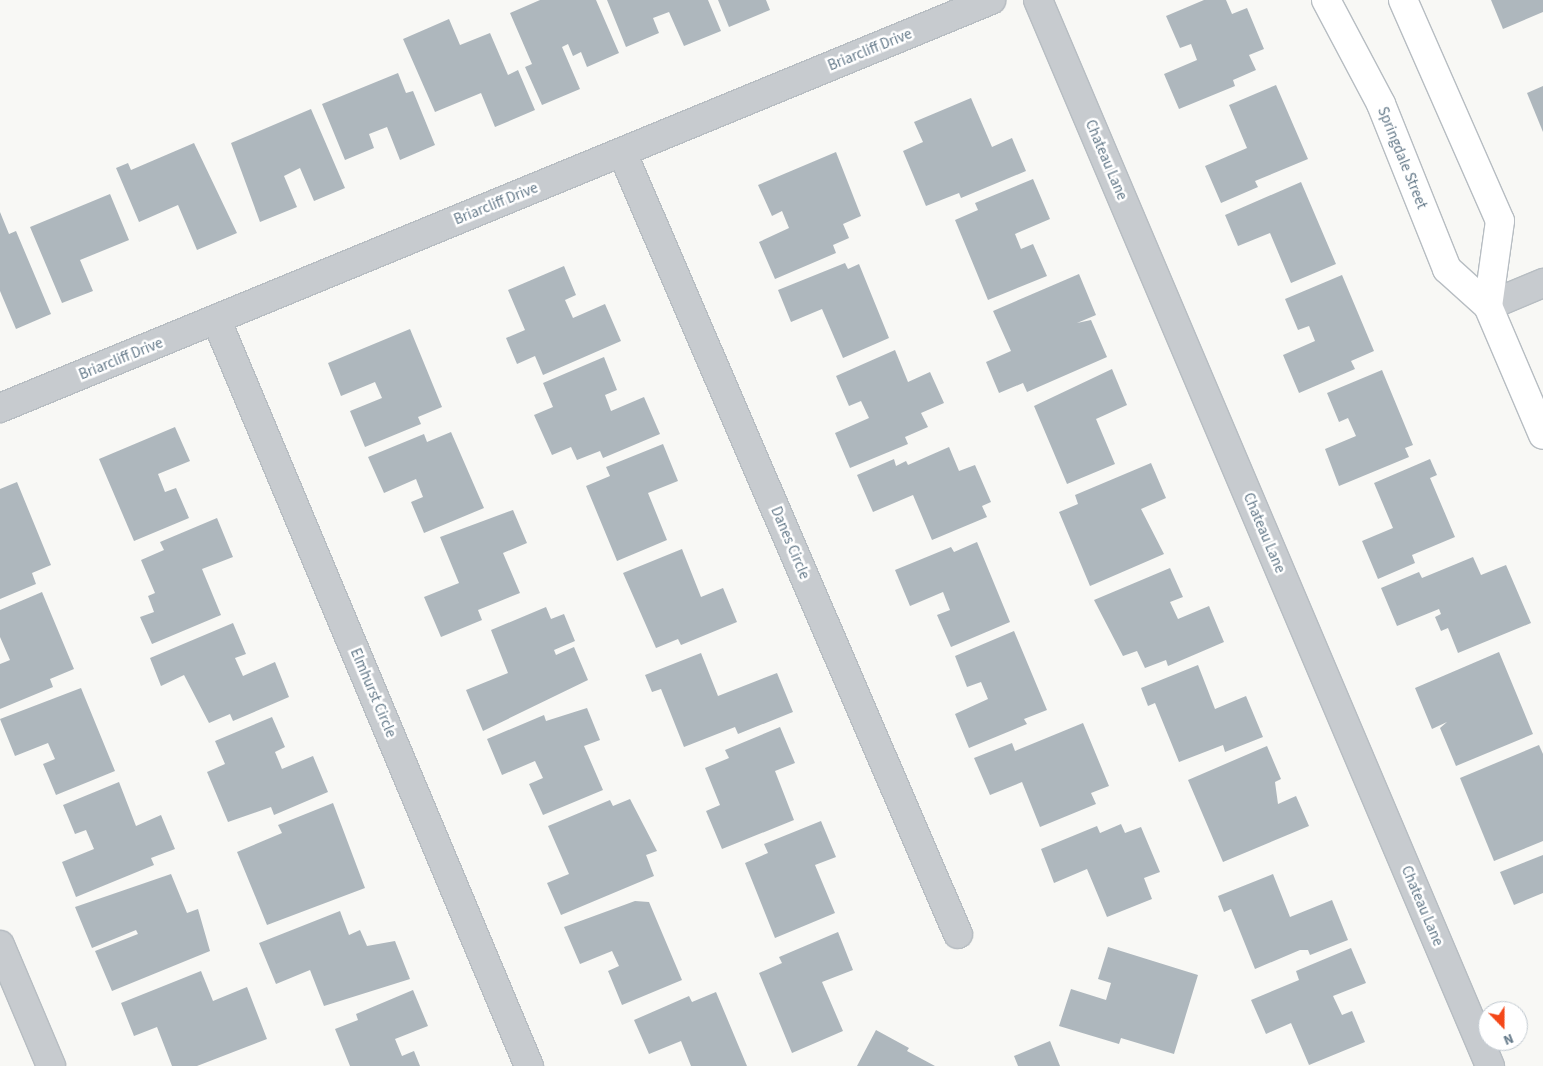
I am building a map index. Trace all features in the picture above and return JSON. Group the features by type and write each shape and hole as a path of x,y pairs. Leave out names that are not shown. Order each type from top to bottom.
{"main road":[{"name":"Springdale Street","path":"1326,0 1381,104 1447,269 1488,306 1543,435"},
{"path":"1403,0 1500,221 1488,306"}],"street":[{"name":"Briarcliff Drive","path":"0,408 991,0"},
{"name":"Chateau Lane","path":"1038,0 1490,1066"},
{"name":"Danes Circle","path":"622,152 958,934"},
{"path":"1488,306 1543,283"},
{"name":"Elmhurst Circle","path":"216,320 529,1066"},
{"path":"0,946 51,1066"}],"building":[{"path":"540,0 596,0 619,53 587,67 581,52 573,56 568,44 562,47 580,89 542,105 525,67 532,64 510,13"},
{"path":"607,0 708,0 721,31 684,46 669,12 653,18 659,33 626,47"},
{"path":"718,0 766,0 770,10 729,27"},
{"path":"1204,0 1226,0 1232,14 1247,8 1264,49 1249,55 1256,70 1233,80 1235,86 1179,109 1164,74 1197,60 1191,44 1180,48 1166,16"},
{"path":"1491,0 1543,0 1543,12 1503,29"},
{"path":"449,19 460,45 490,33 508,75 518,70 535,110 495,127 481,93 435,112 403,39"},
{"path":"398,73 406,93 413,91 435,145 400,160 387,127 369,134 374,148 345,160 322,104"},
{"path":"1276,85 1308,159 1255,181 1258,187 1221,203 1205,166 1247,148 1229,105"},
{"path":"1543,86 1543,132 1527,93"},
{"path":"971,98 992,147 1012,138 1026,171 961,198 959,193 926,206 903,151 923,142 914,122"},
{"path":"311,109 345,188 314,201 300,168 284,176 297,207 260,222 231,143"},
{"path":"194,143 237,233 197,250 178,205 139,222 116,168 128,163 131,170"},
{"path":"836,152 861,216 843,224 849,238 833,245 836,253 775,279 759,242 789,228 782,211 772,216 758,185"},
{"path":"1033,179 1050,219 1015,234 1021,249 1033,244 1047,276 988,300 955,220 978,210 975,203"},
{"path":"1301,182 1336,264 1291,283 1270,233 1238,246 1225,215"},
{"path":"110,194 129,240 80,260 93,291 62,303 30,227"},
{"path":"0,212 9,234 16,231 51,314 16,329 0,291"},
{"path":"845,263 848,269 859,264 889,338 843,358 822,309 791,322 778,290"},
{"path":"564,266 576,295 565,300 573,318 605,304 621,341 543,375 535,356 517,364 506,338 525,330 508,290"},
{"path":"1079,274 1096,315 1077,323 1091,320 1107,357 1027,392 1023,383 999,393 986,362 1011,351 993,311"},
{"path":"1342,275 1374,351 1351,361 1355,369 1299,393 1283,355 1315,341 1309,326 1298,330 1285,299"},
{"path":"410,329 442,407 418,417 421,424 365,447 350,411 382,398 375,382 341,396 328,363"},
{"path":"895,350 908,382 930,372 944,403 921,413 928,427 905,437 908,444 850,468 835,433 869,418 861,401 849,406 836,376"},
{"path":"604,357 617,390 605,395 611,411 644,397 660,434 603,458 600,451 577,460 571,447 552,455 534,415 553,407 543,383"},
{"path":"1112,369 1127,405 1096,419 1115,464 1067,484 1034,406"},
{"path":"1382,370 1413,445 1405,448 1409,457 1339,486 1325,449 1356,436 1348,418 1339,422 1327,393"},
{"path":"175,427 190,461 158,474 165,492 176,488 189,518 134,541 99,459"},
{"path":"451,432 484,508 424,533 411,502 423,497 416,479 384,493 368,457 424,434 427,442"},
{"path":"663,444 678,481 648,493 667,540 617,561 586,486 610,476 606,467"},
{"path":"949,447 959,471 975,465 991,502 982,506 987,517 932,540 913,495 873,512 857,475 894,459 896,466 906,461 908,465"},
{"path":"1430,459 1437,475 1430,478 1455,537 1412,555 1415,563 1378,579 1362,541 1393,528 1374,483"},
{"path":"1151,463 1166,498 1141,509 1164,554 1090,586 1059,512 1078,504 1075,495"},
{"path":"17,482 51,565 32,573 36,584 0,599 0,489"},
{"path":"513,510 527,543 503,553 520,593 478,610 482,620 441,637 424,597 459,583 440,537"},
{"path":"217,518 233,557 202,569 221,615 152,644 140,617 154,612 148,596 155,593 141,560 164,550 160,542"},
{"path":"977,542 1010,622 951,647 937,615 950,610 943,592 910,606 895,570 951,547 954,552"},
{"path":"682,549 701,597 723,588 737,622 681,645 678,639 656,648 623,573"},
{"path":"1473,557 1481,575 1506,565 1531,623 1458,653 1448,628 1441,631 1435,617 1441,614 1439,609 1397,626 1381,588 1419,572 1422,578"},
{"path":"1170,568 1183,597 1170,602 1178,619 1209,606 1224,642 1168,666 1166,660 1145,668 1137,651 1123,656 1094,600"},
{"path":"42,592 74,669 50,679 53,687 0,709 0,664 10,660 0,637 0,610"},
{"path":"546,607 551,619 564,614 575,641 554,650 556,655 574,647 588,680 483,731 466,690 508,673 491,630"},
{"path":"233,623 246,654 235,658 243,676 275,662 289,697 233,721 230,714 209,723 184,675 161,686 150,658"},
{"path":"1014,631 1047,710 1024,719 1027,724 969,748 955,714 988,699 981,682 967,687 955,656"},
{"path":"1499,652 1533,734 1456,766 1440,728 1447,722 1432,729 1415,688"},
{"path":"701,653 718,696 777,673 793,712 738,734 735,727 684,747 661,689 652,692 645,675"},
{"path":"1198,665 1215,709 1246,696 1263,737 1225,752 1223,745 1179,762 1155,703 1148,706 1141,688"},
{"path":"81,688 115,771 56,795 43,764 55,759 48,743 15,756 0,719"},
{"path":"587,708 600,740 584,746 603,790 543,815 529,784 543,778 535,761 502,775 487,739 544,715 546,721"},
{"path":"272,717 285,747 275,752 282,769 313,756 328,792 274,815 271,807 228,822 207,772 225,764 215,741"},
{"path":"1083,723 1109,786 1091,793 1096,804 1040,827 1022,782 990,795 974,758 1012,743 1015,751"},
{"path":"780,727 795,763 775,771 794,820 722,849 706,811 720,805 705,768 729,758 725,750"},
{"path":"1539,745 1543,754 1543,841 1494,861 1460,778"},
{"path":"1267,746 1281,779 1275,782 1278,804 1296,796 1309,826 1223,862 1188,780"},
{"path":"119,782 136,826 161,815 175,849 151,858 154,865 76,897 62,862 94,849 86,830 75,834 63,805"},
{"path":"630,799 657,851 646,855 654,876 561,915 547,883 569,874 548,826 610,800 613,806"},
{"path":"333,803 365,888 267,925 237,852 282,833 278,825"},
{"path":"821,821 836,857 815,865 835,913 775,938 745,863 768,853 764,844"},
{"path":"1121,824 1125,833 1141,827 1160,872 1144,878 1152,899 1107,917 1087,869 1054,883 1041,849 1097,826 1100,833"},
{"path":"1543,855 1543,893 1514,905 1500,872"},
{"path":"171,874 187,913 198,909 210,951 112,991 95,951 138,934 136,930 92,948 75,907"},
{"path":"1273,874 1290,917 1332,900 1348,940 1310,955 1308,950 1300,950 1255,969 1231,909 1224,912 1218,896"},
{"path":"635,901 649,902 682,980 622,1005 608,971 619,966 612,951 580,964 564,927"},
{"path":"340,911 349,935 360,930 367,946 395,941 410,979 324,1006 310,970 276,984 259,943"},
{"path":"838,932 853,970 822,982 843,1031 792,1053 759,973 782,963 779,957"},
{"path":"1108,947 1198,975 1174,1054 1121,1038 1119,1044 1059,1026 1071,989 1106,1000 1111,983 1098,979"},
{"path":"1351,948 1366,983 1333,996 1342,1015 1352,1011 1365,1042 1309,1065 1291,1023 1266,1034 1251,1000 1299,980 1296,971"},
{"path":"201,971 213,1001 247,987 267,1039 197,1066 172,1066 157,1027 134,1036 121,1003"},
{"path":"413,990 428,1026 395,1039 402,1056 414,1051 420,1066 350,1066 335,1029 358,1020 356,1014"},
{"path":"716,992 747,1066 691,1066 681,1041 649,1054 634,1020 689,996 692,1002"},
{"path":"876,1030 909,1048 907,1051 935,1066 857,1066"},
{"path":"1050,1041 1060,1066 1018,1066 1014,1056"}]}
